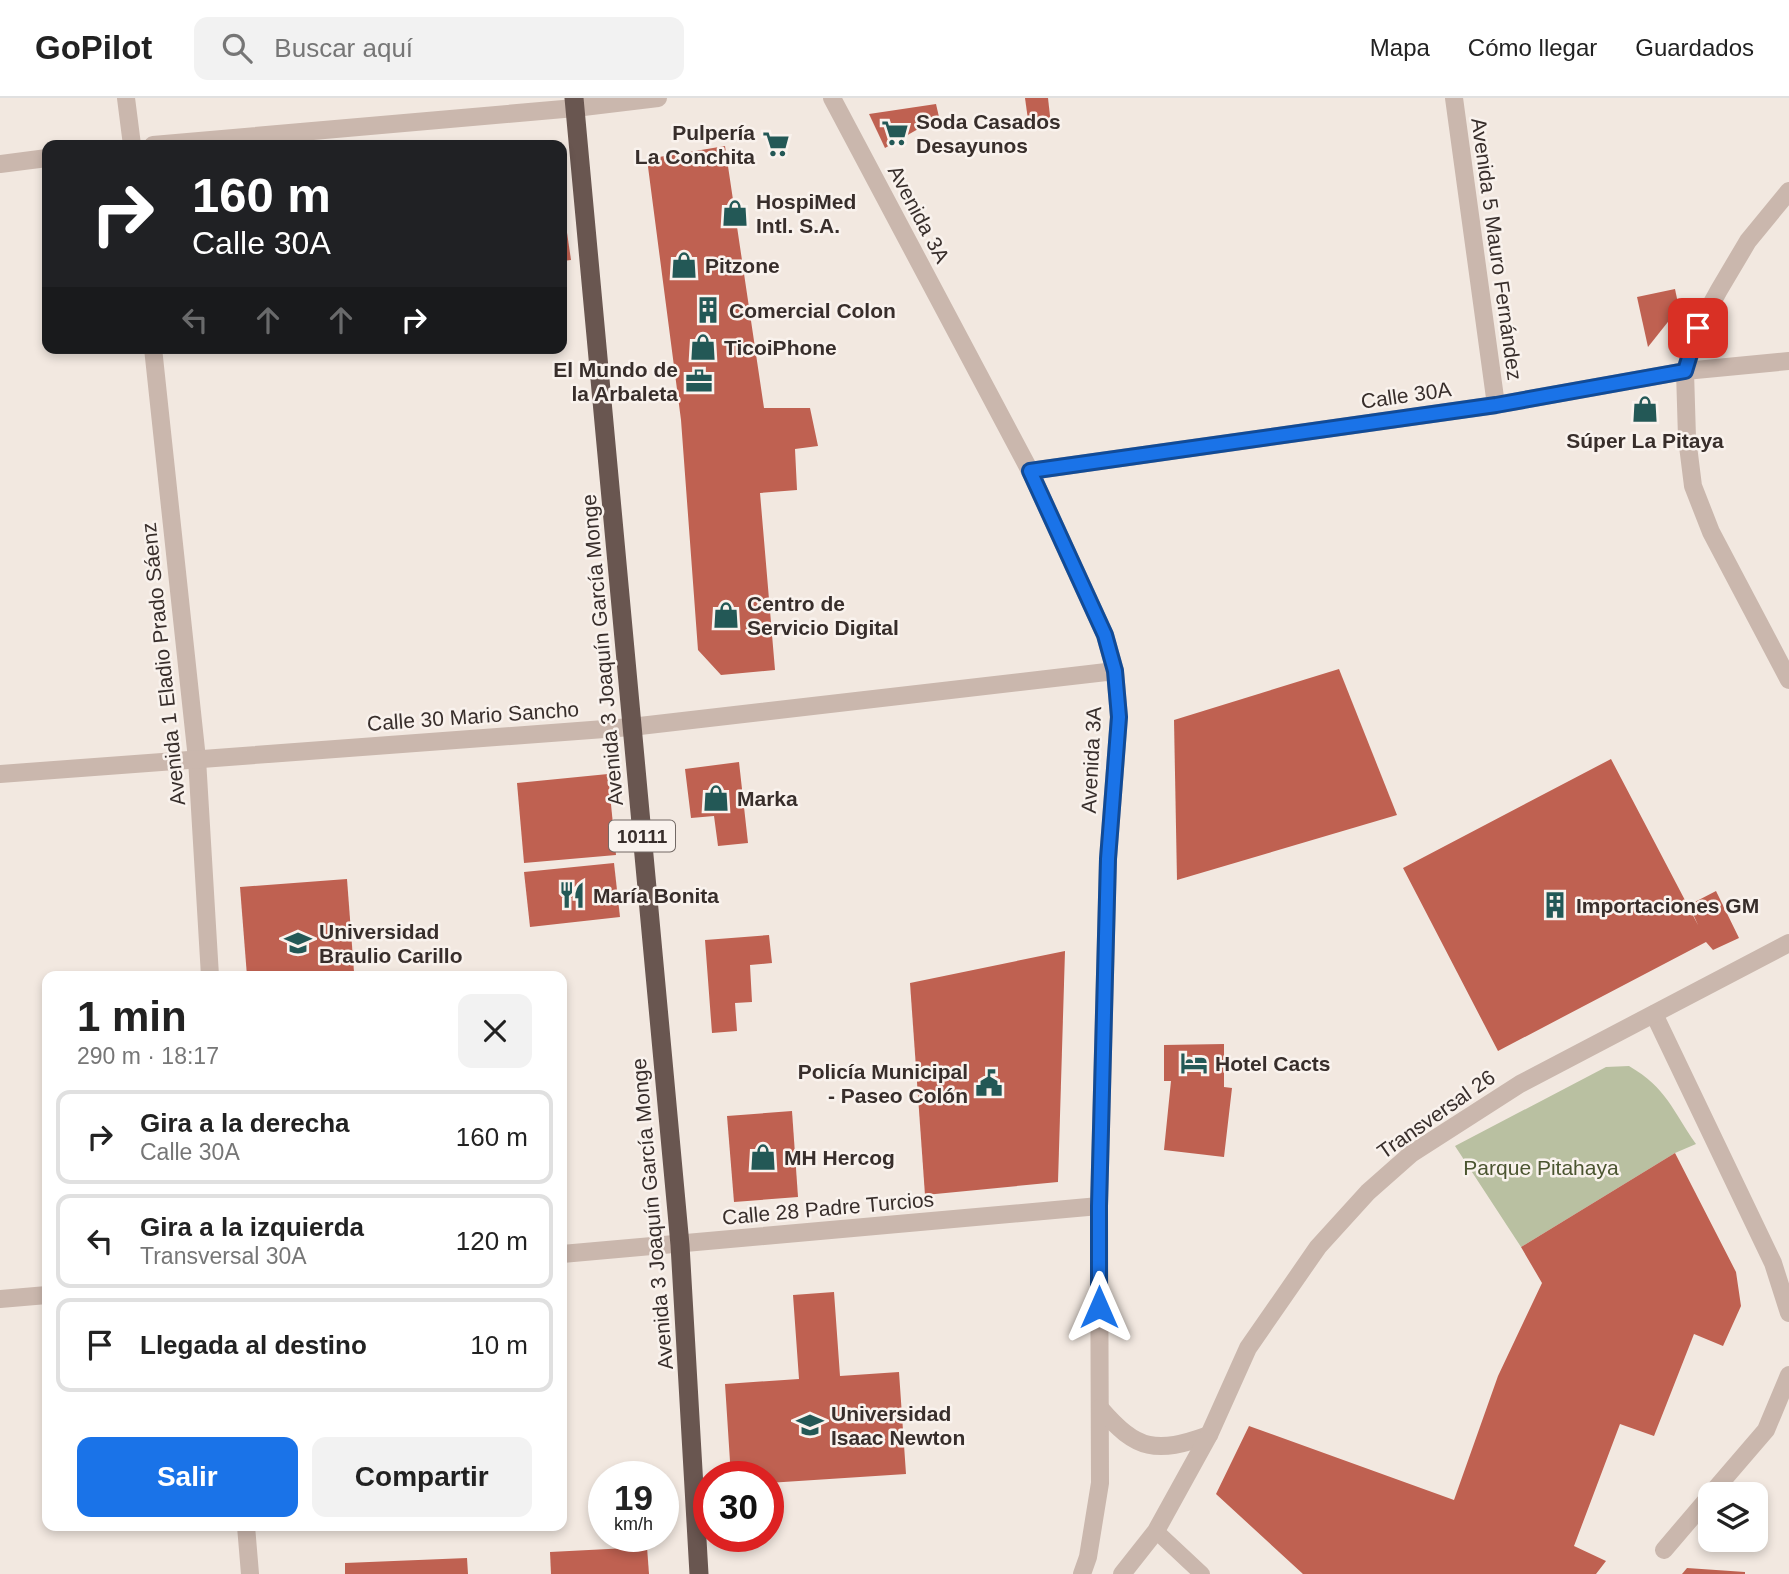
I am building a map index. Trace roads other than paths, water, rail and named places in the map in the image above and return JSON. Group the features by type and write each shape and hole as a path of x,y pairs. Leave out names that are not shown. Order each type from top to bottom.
{"highway":[{"name":"Avenida 3 Joaquín García Monge","path":"574,103 681,1245 699,1574"}],"street":[{"path":"127,98 131,140"},
{"path":"203,140 574,103 657,98"},
{"name":"Avenida 3A","path":"832,98 1030,471 1105,635 1115,671 1119,717 1108,859 1099,1206 1100,1483 1082,1574"},
{"name":"Avenida 5 Mauro Fernández","path":"1454,98 1496,405"},
{"path":"0,164 42,159"},
{"path":"1789,191 1748,241 1718,290 1698,328 1685,371 1687,438 1693,486 1711,532 1789,680"},
{"name":"Avenida 1 Eladio Prado Sáenz","path":"154,354 197,759 210,971"},
{"name":"Calle 30A","path":"1030,471 1496,405 1685,371 1789,361"},
{"name":"Calle 30 Mario Sancho","path":"0,774 632,727 1115,671"},
{"name":"Transversal 26","path":"1122,1574 1156,1531 1209,1435 1248,1348 1318,1247 1368,1192 1411,1154 1520,1084 1789,943"},
{"path":"1654,1014 1773,1263 1789,1313"},
{"name":"Calle 28 Padre Turcios","path":"567,1254 1099,1206"},
{"path":"0,1299 42,1295"},
{"path":"1721,1482 1766,1430 1789,1375"},
{"path":"1100,1408 1120,1432 1148,1446 1178,1446 1209,1435"},
{"path":"1664,1550 1698,1509"},
{"path":"246,1531 250,1574"}],"lane":[{"path":"1156,1531 1202,1574"}],"place":[{"name":"Soda Casados Desayunos","path":"895,133"},
{"name":"Pulpería La Conchita","path":"776,144"},
{"name":"HospiMed Intl. S.A.","path":"735,213"},
{"name":"Pitzone","path":"684,265"},
{"name":"Comercial Colon","path":"708,310"},
{"name":"TicoiPhone","path":"703,347"},
{"name":"El Mundo de la Arbaleta","path":"699,381"},
{"name":"Súper La Pitaya","path":"1645,409"},
{"name":"Centro de Servicio Digital","path":"726,615"},
{"name":"Marka","path":"716,798"},
{"name":"María Bonita","path":"572,895"},
{"name":"Importaciones GM","path":"1555,905"},
{"name":"Universidad Braulio Carillo","path":"298,943"},
{"name":"Hotel Cacts","path":"1194,1063"},
{"name":"Policía Municipal - Paseo Colón","path":"989,1083"},
{"name":"MH Hercog","path":"763,1157"},
{"name":"Universidad Isaac Newton","path":"810,1425"}],"park label":[{"name":"Parque Pitahaya","path":"1541,1167"}]}
